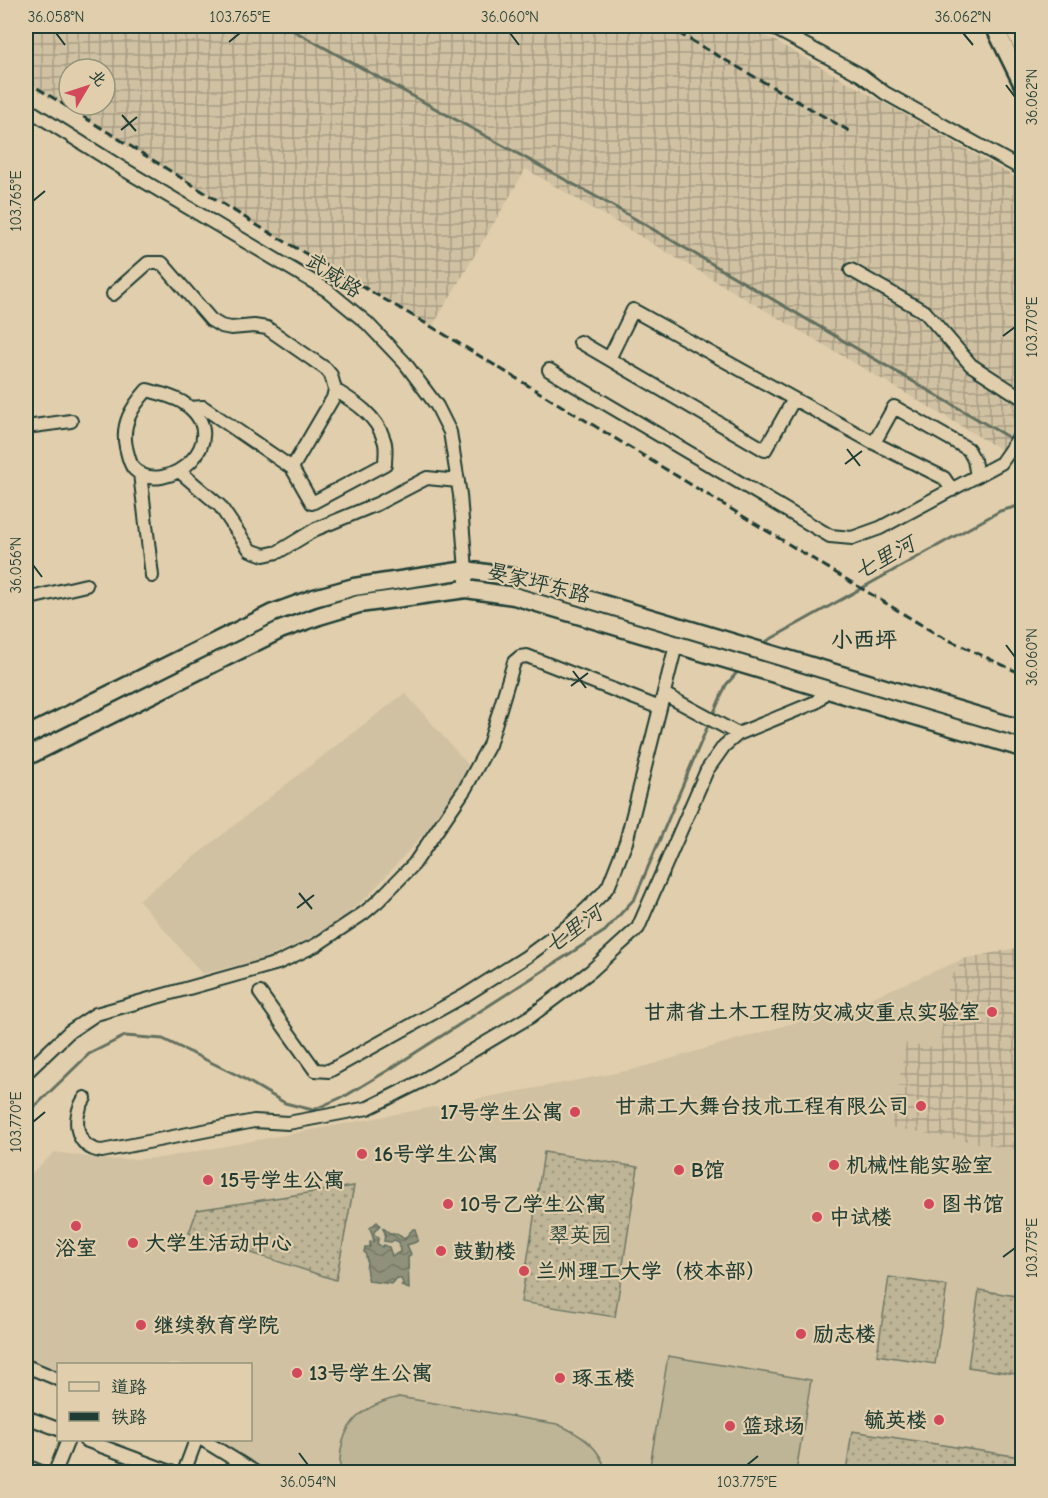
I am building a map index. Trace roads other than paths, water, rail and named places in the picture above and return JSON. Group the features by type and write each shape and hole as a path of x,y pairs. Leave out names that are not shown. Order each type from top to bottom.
{"highway":[{"path":"994,26 1023,83"},
{"path":"1012,26 1023,46"},
{"name":"晏家坪东路","path":"26,736 273,613 354,587 466,570 513,577 1023,729"},
{"name":"晏家坪东路","path":"26,756 280,630 358,604 466,589 514,596 1023,748"},
{"path":"709,654 714,637"}],"street":[{"path":"770,26 861,75 885,93 1023,169"},
{"name":"武威路","path":"26,108 246,243 311,280 367,323 405,363 437,406 450,432 458,481 466,589"},
{"path":"113,294 148,263 162,263 211,320 221,326 231,328 254,326 267,328 326,369 334,382 333,398 292,468"},
{"path":"852,270 925,312 971,365 1023,398"},
{"path":"609,359 633,310 874,443 944,478 952,490"},
{"path":"580,342 765,450 794,399"},
{"path":"549,370 830,536 852,538 880,528 952,490 1001,463 1023,433"},
{"path":"147,390 180,401 190,408 198,418 204,439 197,457 179,471 167,476 154,477 140,473 130,462 125,440 127,418 135,403 147,390"},
{"path":"190,408 203,407 292,468 312,503 385,464 385,442 378,426 357,403 335,390"},
{"path":"874,443 894,407 968,449 974,460 977,476"},
{"path":"26,428 71,422"},
{"path":"179,471 220,506 250,550 264,555 278,552 316,529 377,504 427,478 458,481"},
{"path":"140,473 152,576"},
{"path":"26,599 86,585"},
{"path":"260,993 315,1070 329,1071 464,996 526,957 572,922 609,885 626,842 676,645"},
{"path":"26,1073 69,1032 96,1014 278,963 316,945 364,913 414,864 465,789 489,745 514,662 520,657 527,656 660,708"},
{"path":"85,1098 76,1115 78,1134 88,1146 102,1151 254,1121 288,1123 368,1108 420,1082 531,1016 591,971 638,928 707,770 724,746 738,734 816,702 828,688"},
{"path":"664,694 716,720 738,734"},
{"path":"26,1366 57,1379"},
{"path":"26,1417 57,1429"},
{"path":"56,1473 68,1441"},
{"path":"89,1441 171,1473"},
{"path":"184,1473 196,1441"},
{"path":"205,1441 255,1473"},
{"path":"26,1466 41,1473"}],"water":[{"path":"377,1222 380,1225 374,1235 379,1237 377,1243 382,1247 384,1245 389,1247 392,1256 400,1252 399,1242 384,1241 385,1233 382,1227 391,1234 398,1234 404,1239 415,1229 418,1240 407,1245 411,1254 408,1257 409,1289 401,1286 403,1283 401,1279 397,1278 392,1284 369,1281 364,1252 365,1247 370,1247 370,1242 374,1241 370,1228"}],"waterway":[{"path":"285,26 613,206 1013,440"},
{"name":"七里河","path":"763,645 1000,511 1022,505"},
{"name":"七里河","path":"712,717 726,685 740,669"},
{"name":"七里河","path":"26,1115 89,1054 125,1036 163,1039 239,1076 285,1103 313,1110 347,1095 605,931 635,898 709,723"}],"railway":[{"path":"666,26 851,132"},
{"path":"26,81 260,227 432,327 938,635 1022,674"}],"place":[{"name":"甘肃省土木工程防灾减灾重点实验室","path":"992,1012"},
{"name":"甘肃工大舞台技术工程有限公司","path":"921,1106"},
{"name":"17号学生公寓","path":"575,1112"},
{"name":"16号学生公寓","path":"362,1154"},
{"name":"机械性能实验室","path":"834,1165"},
{"name":"B馆","path":"679,1170"},
{"name":"15号学生公寓","path":"208,1180"},
{"name":"10号乙学生公寓","path":"448,1204"},
{"name":"图书馆","path":"929,1204"},
{"name":"中试楼","path":"817,1217"},
{"name":"浴室","path":"76,1226"},
{"name":"大学生活动中心","path":"133,1243"},
{"name":"鼓勤楼","path":"441,1251"},
{"name":"兰州理工大学（校本部）","path":"524,1271"},
{"name":"继续教育学院","path":"141,1325"},
{"name":"励志楼","path":"801,1334"},
{"name":"13号学生公寓","path":"297,1373"},
{"name":"琢玉楼","path":"560,1378"},
{"name":"毓英楼","path":"939,1420"},
{"name":"篮球场","path":"730,1426"}],"district":[{"name":"小西坪","path":"864,639"}],"park label":[{"name":"翠英园","path":"580,1235"}]}
